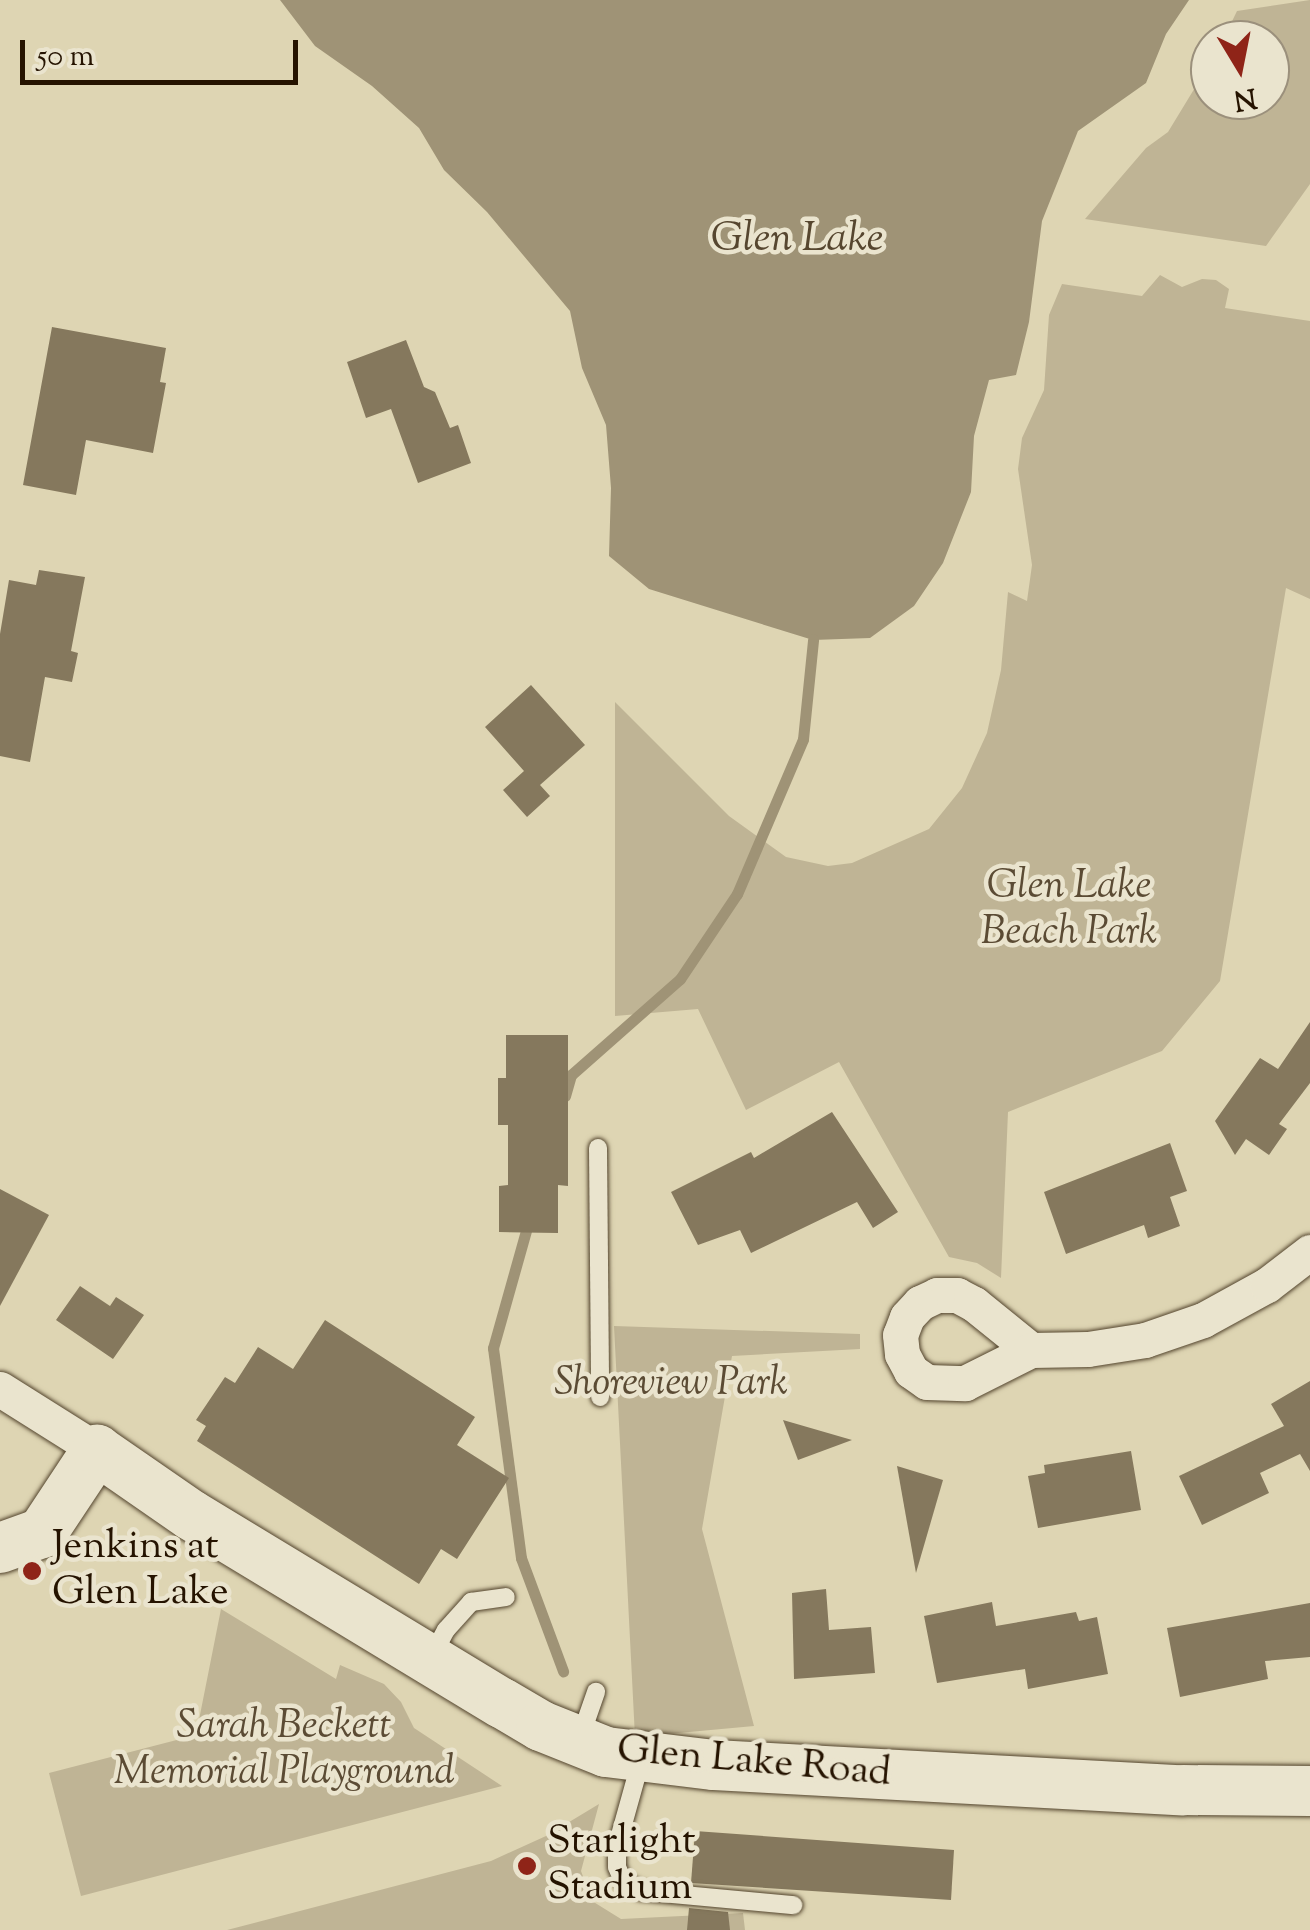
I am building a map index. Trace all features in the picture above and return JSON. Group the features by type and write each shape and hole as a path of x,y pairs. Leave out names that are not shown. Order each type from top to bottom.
{"street":[{"path":"1031,1350 1088,1349 1145,1340 1204,1320 1267,1285 1310,1252"},
{"name":"Glen Lake Road","path":"0,1389 191,1514 430,1660 578,1743 641,1760 1183,1790 1310,1791"},
{"path":"0,1548 42,1532 97,1450"}],"lane":[{"path":"598,1148 600,1397"},
{"path":"430,1660 446,1630 471,1602 506,1597"},
{"path":"578,1743 596,1692"},
{"path":"641,1760 618,1846 617,1866 623,1881 640,1891 793,1904"}],"green space":[{"path":"1310,0 1310,184 1266,246 1085,219 1146,148 1168,132 1190,96 1190,120 1290,120 1290,20 1233,20 1237,11"},
{"name":"Glen Lake Beach Park","path":"1160,275 1182,287 1202,279 1216,280 1229,289 1225,308 1310,321 1310,599 1286,588 1220,981 1162,1051 1008,1112 1001,1278 977,1263 949,1257 839,1062 746,1110 698,1009 615,1016 615,702 729,816 786,857 828,866 852,863 929,829 962,788 987,733 1001,670 1008,592 1027,601 1032,565 1018,469 1022,438 1044,390 1049,315 1062,284 1142,296"},
{"name":"Shoreview Park","path":"614,1326 860,1334 860,1349 732,1356 702,1529 754,1726 635,1737"},
{"name":"Sarah Beckett Memorial Playground","path":"221,1609 336,1679 340,1665 384,1684 401,1702 414,1728 502,1786 81,1896 49,1773 196,1735"},
{"name":"Starlight Stadium","path":"599,1804 581,1871 592,1901 621,1919 743,1913 745,1930 227,1930 491,1861 546,1836"}],"water":[{"name":"Glen Lake","path":"280,0 1189,0 1166,34 1146,83 1078,131 1042,221 1029,322 1016,375 989,380 974,436 971,492 943,563 914,606 870,638 813,640 649,589 609,556 611,488 606,425 582,368 570,311 487,212 444,170 419,128 372,86 315,46"}],"building":[{"path":"52,327 166,348 160,382 166,383 153,453 86,440 76,495 23,485"},
{"path":"406,340 424,387 435,392 450,428 458,425 471,463 418,483 391,409 366,418 347,362"},
{"path":"39,570 85,577 71,651 78,653 72,682 45,677 30,762 0,756 0,634 9,580 36,585"},
{"path":"531,685 585,745 540,785 550,796 527,817 503,790 524,771 485,727"},
{"path":"1310,1022 1310,1083 1279,1124 1287,1129 1269,1155 1246,1139 1235,1155 1215,1121 1260,1058 1278,1069"},
{"path":"506,1035 568,1035 568,1186 558,1185 558,1233 499,1232 499,1186 508,1185 508,1125 498,1125 498,1078 506,1078"},
{"path":"832,1112 898,1212 873,1228 857,1202 751,1253 740,1230 698,1245 671,1192 751,1152 754,1158"},
{"path":"1170,1143 1187,1191 1170,1197 1180,1226 1148,1238 1144,1225 1066,1254 1044,1192"},
{"path":"0,1189 49,1215 0,1306"},
{"path":"80,1286 110,1306 116,1297 144,1315 113,1359 56,1320"},
{"path":"325,1320 475,1417 457,1445 509,1478 457,1559 441,1549 419,1584 197,1441 206,1426 196,1420 225,1377 235,1383 258,1347 293,1369"},
{"path":"1310,1381 1310,1471 1300,1454 1260,1473 1269,1493 1202,1525 1179,1476 1284,1426 1271,1404"},
{"path":"783,1420 852,1440 798,1460"},
{"path":"1131,1451 1141,1510 1038,1528 1028,1476 1045,1473 1044,1465"},
{"path":"897,1466 943,1480 916,1573"},
{"path":"826,1589 829,1630 871,1627 875,1673 794,1679 792,1593"},
{"path":"992,1602 996,1626 1076,1612 1079,1621 1097,1617 1108,1674 1028,1689 1025,1669 937,1683 924,1616"},
{"path":"1310,1603 1310,1657 1265,1661 1268,1679 1180,1697 1167,1628"},
{"path":"695,1831 954,1850 951,1900 691,1883"},
{"path":"689,1908 728,1912 730,1930 687,1930"}],"waterway":[{"path":"565,1096 571,1075 680,979 737,894 803,739 813,640"},
{"path":"529,1220 493,1348 521,1558 563,1671"}],"place":[{"name":"Jenkins at Glen Lake","path":"32,1571"},
{"name":"Starlight Stadium","path":"527,1866"}]}
